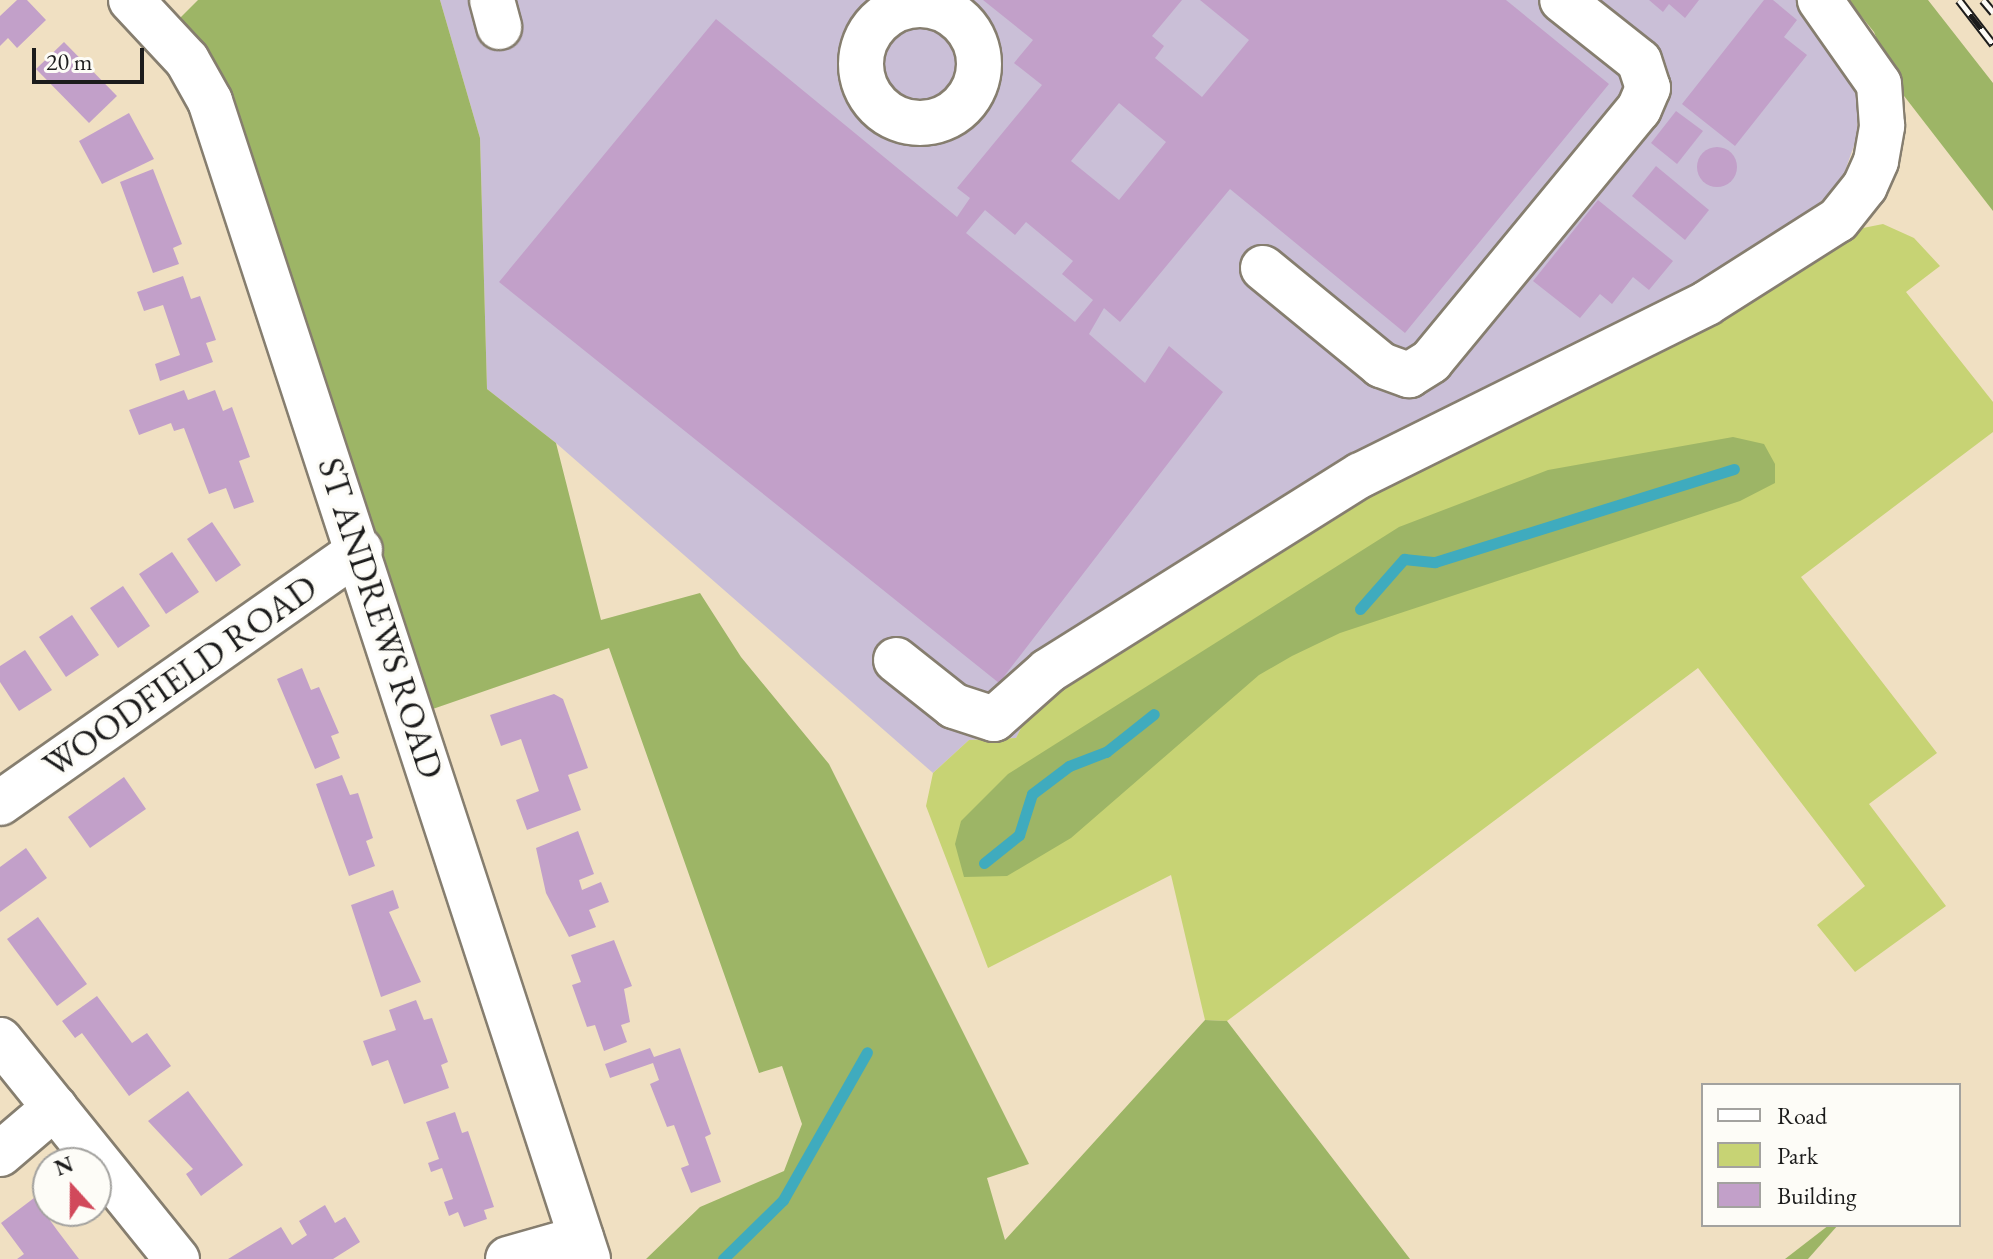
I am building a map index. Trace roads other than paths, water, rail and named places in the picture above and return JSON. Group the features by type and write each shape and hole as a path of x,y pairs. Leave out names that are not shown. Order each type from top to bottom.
{"street":[{"name":"ST ANDREWS ROAD","path":"131,0 187,60 210,101 360,550 585,1248"},
{"path":"1263,268 1381,365 1409,375 1431,361 1639,109 1648,88 1639,61 1562,0"},
{"path":"896,660 954,706 994,719 1048,671 1361,475 1707,303 1838,220 1865,186 1876,161 1882,126 1879,84 1820,0"},
{"name":"WOODFIELD ROAD","path":"0,803 360,550"},
{"path":"0,1040 177,1259"},
{"path":"0,1154 55,1107"},
{"path":"508,1259 585,1248"}],"waterway":[{"path":"1360,609 1404,559 1435,562 1734,469"},
{"path":"984,863 1019,835 1032,794 1069,766 1106,752 1154,714"},
{"path":"723,1259 783,1200 867,1052"}],"railway":[{"path":"1959,0 1993,44"},
{"path":"1983,0 1993,12"}]}
